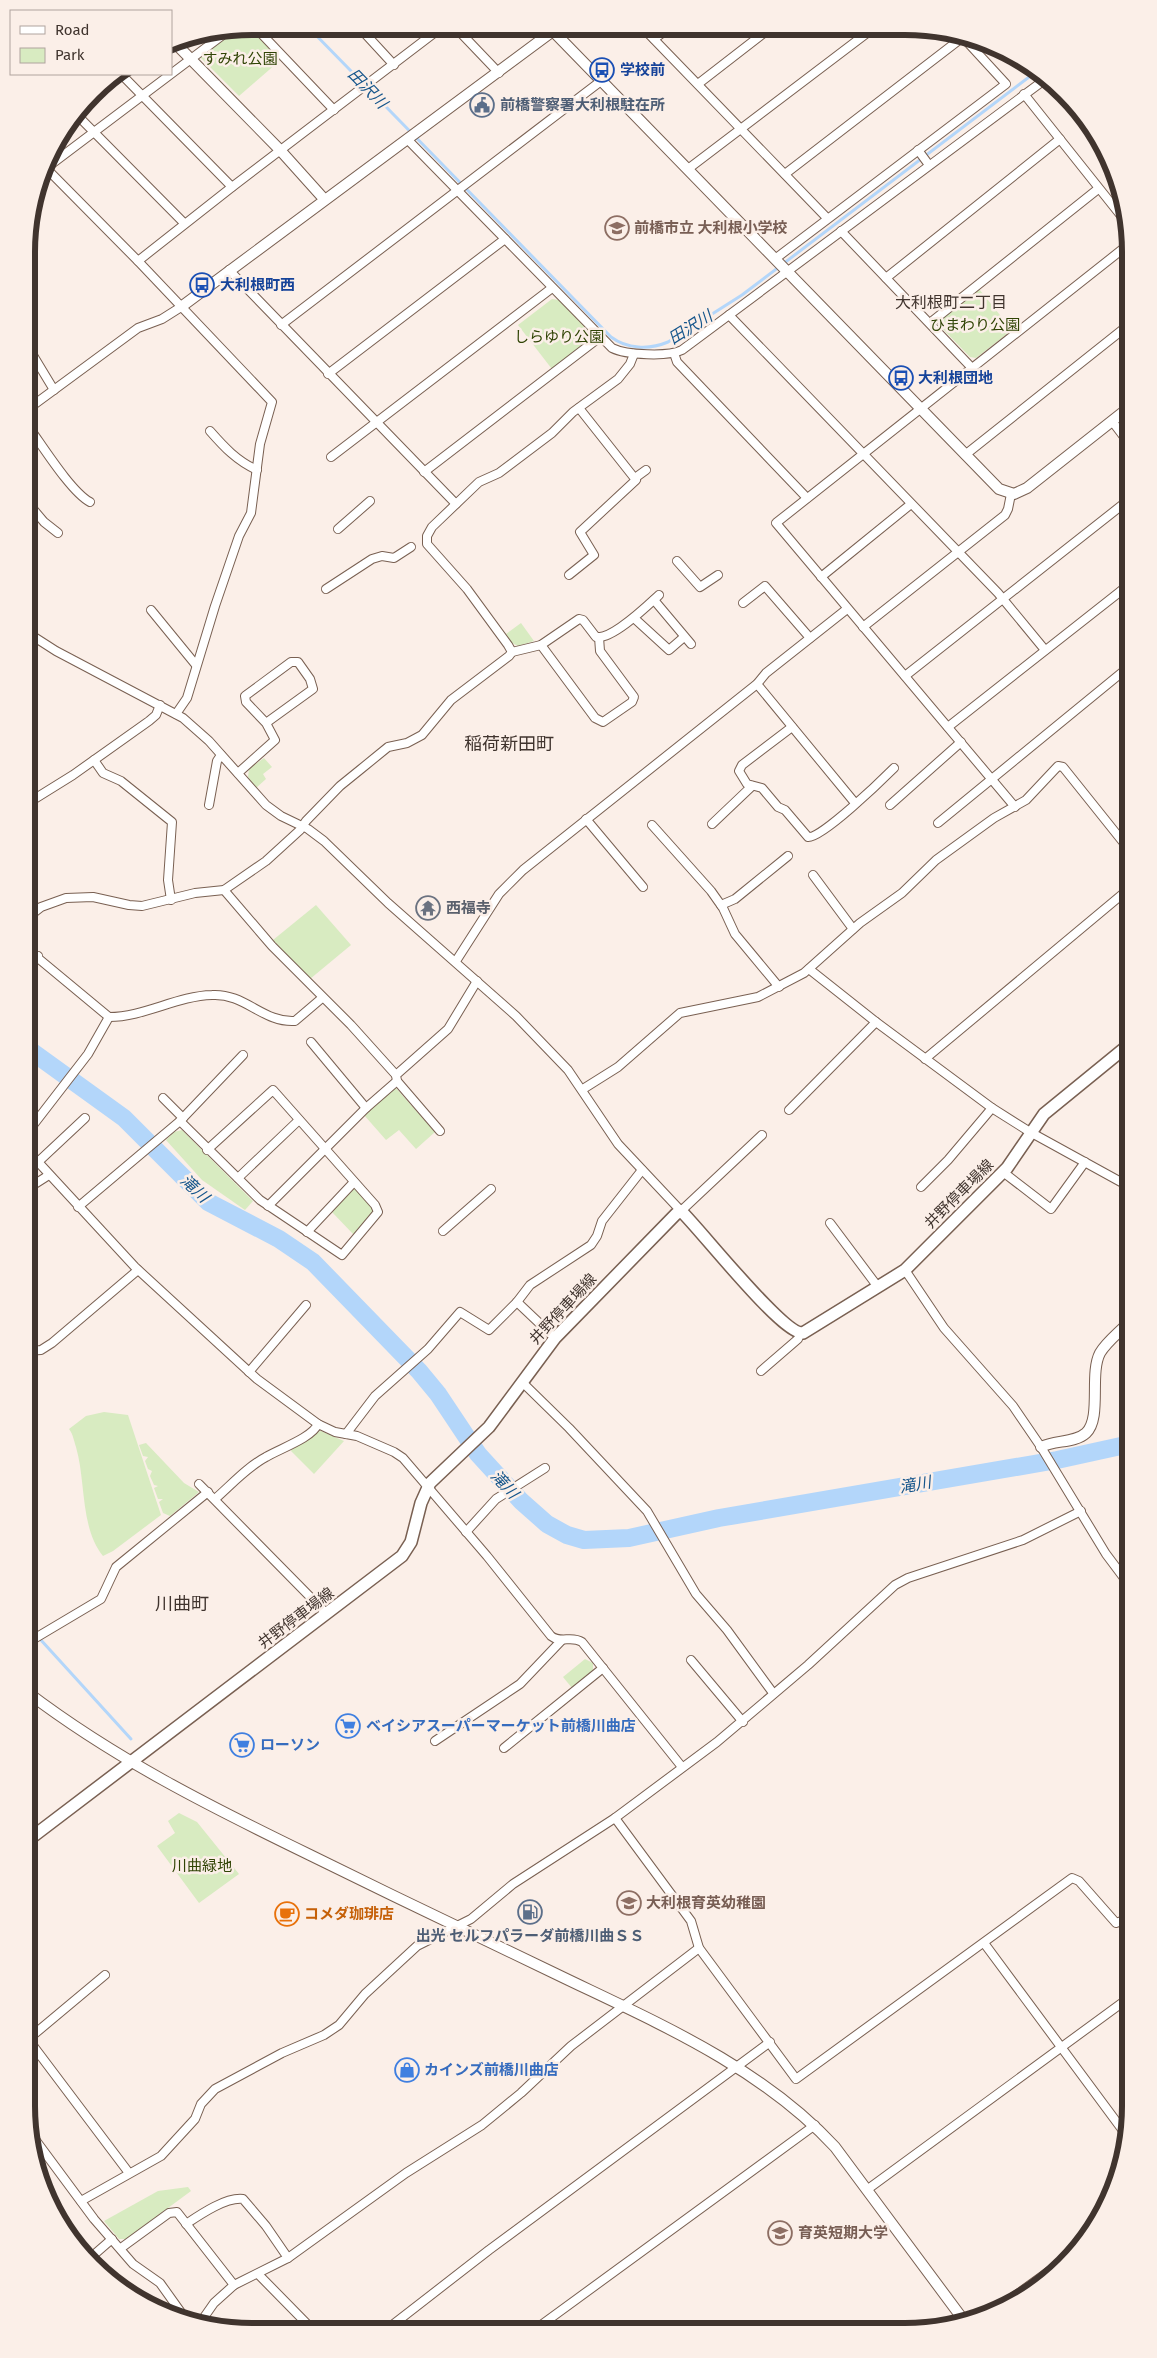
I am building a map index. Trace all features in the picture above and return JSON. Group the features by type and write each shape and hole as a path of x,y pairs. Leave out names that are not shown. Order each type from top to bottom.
{"main road":[{"name":"井野停車場線","path":"800,1334 905,1270 1003,1172 1021,1149 1030,1132 1049,1110 1122,1050"},
{"name":"井野停車場線","path":"35,1834 406,1552 411,1542 427,1487 482,1436 555,1338 681,1211"},
{"path":"681,1211 732,1269 792,1330 800,1334"}],"street":[{"path":"263,35 334,110"},
{"path":"366,35 394,65"},
{"path":"138,261 432,35"},
{"path":"463,35 498,73"},
{"path":"35,404 138,328 162,319 181,307 324,199 498,73 546,35"},
{"path":"559,35 994,486 1011,494 1027,488 1122,413"},
{"path":"650,35 827,218"},
{"path":"654,39 660,35"},
{"path":"698,84 762,35"},
{"path":"688,169 864,35"},
{"path":"172,74 219,38"},
{"path":"785,174 956,41"},
{"path":"774,259 1006,84 971,46"},
{"path":"180,48 280,150 324,199"},
{"path":"55,160 170,75"},
{"path":"125,77 232,187"},
{"path":"281,325 602,82"},
{"path":"408,139 600,337 616,350 634,354 674,353 682,350 1040,82"},
{"path":"1024,94 1118,213"},
{"path":"81,119 184,224"},
{"path":"886,278 1060,139"},
{"path":"918,150 929,165"},
{"path":"50,173 138,261 271,400 273,406 260,444 251,513 239,536 196,665 187,698 176,714"},
{"path":"930,323 1098,189"},
{"path":"841,231 972,368"},
{"path":"328,374 505,239"},
{"path":"1015,806 776,523 1122,250"},
{"path":"229,270 456,504"},
{"path":"331,456 552,288"},
{"path":"729,315 1004,599 1045,650"},
{"path":"965,455 1122,329"},
{"path":"424,472 600,337"},
{"path":"674,353 677,362 807,498"},
{"path":"512,652 470,593 427,544 426,540 432,527 478,482 499,473 618,379 630,364 634,354"},
{"path":"35,359 54,390"},
{"path":"579,408 635,478"},
{"path":"1112,421 1122,434"},
{"path":"210,431 229,452 246,465 258,470"},
{"path":"35,436 63,474 83,497 90,502"},
{"path":"569,576 594,555 580,532 634,483 635,478 646,470"},
{"path":"863,628 1004,515 1008,510 1011,494"},
{"path":"338,529 370,501"},
{"path":"821,578 912,504"},
{"path":"905,676 1122,505"},
{"path":"35,511 44,522 58,533"},
{"path":"326,590 372,559 382,556 394,558 411,547"},
{"path":"677,561 700,587 718,575"},
{"path":"743,604 765,586 810,638"},
{"path":"948,727 1121,591"},
{"path":"599,637 634,618 656,598 691,644"},
{"path":"456,961 499,894 523,870 848,609"},
{"path":"151,610 196,665"},
{"path":"634,618 669,650 684,636"},
{"path":"35,912 41,906 66,898 100,898 135,906 171,900 195,893 224,890 266,861 354,775 388,747 407,743 422,735 451,700 512,652 541,646 579,619 583,620 599,637 600,651 634,697 632,702 603,722 595,718 541,646"},
{"path":"35,638 56,651 176,714 200,733 266,805 324,841 396,910 456,961 568,1070 583,1089 609,1132 681,1211 762,1135"},
{"path":"238,773 275,740 266,723 246,702 245,696 291,662 298,662 310,679 313,689 266,723"},
{"path":"938,823 1122,672"},
{"path":"757,684 855,804"},
{"path":"35,798 153,718 160,705"},
{"path":"792,727 740,767 740,774 747,784 762,788 778,806 788,813 805,835 811,838 819,835 894,768"},
{"path":"890,805 961,742"},
{"path":"209,806 217,761 221,755"},
{"path":"94,760 103,774 121,781 172,822 168,880 171,900"},
{"path":"583,1089 618,1068 680,1013 758,998 809,968 853,929 902,893 936,860 994,818 1032,795 1056,767 1063,767 1122,841"},
{"path":"712,824 752,786"},
{"path":"586,819 644,887"},
{"path":"652,825 721,905 735,934 779,987"},
{"path":"721,905 735,899 788,856"},
{"path":"813,875 853,929"},
{"path":"224,890 272,946 351,1025 440,1131"},
{"path":"925,1059 1122,895"},
{"path":"35,954 109,1017"},
{"path":"35,959 38,956"},
{"path":"809,968 876,1022 992,1108 1030,1132 1122,1183"},
{"path":"268,1206 396,1078 448,1029 477,981"},
{"path":"35,1123 78,1068 109,1017 212,995 230,996 245,1002 275,1020 295,1021 322,998"},
{"path":"789,1110 876,1022"},
{"path":"311,1042 366,1108"},
{"path":"78,1208 181,1119 244,1055"},
{"path":"163,1098 207,1150 268,1206 342,1255 378,1212 375,1204 273,1090 207,1150"},
{"path":"920,1187 948,1160 992,1108"},
{"path":"38,1162 86,1118"},
{"path":"238,1178 299,1120"},
{"path":"35,1159 78,1208 138,1270 249,1372 318,1424 399,1455 466,1532 551,1636 561,1641 577,1639 603,1668 682,1766"},
{"path":"1003,1172 1051,1209 1085,1162"},
{"path":"346,1434 375,1396 421,1356 460,1312 489,1330 517,1302 530,1285 590,1245 597,1236 605,1217 642,1170"},
{"path":"35,1184 49,1175"},
{"path":"307,1232 354,1182"},
{"path":"443,1232 491,1189"},
{"path":"830,1223 878,1287"},
{"path":"35,1350 41,1350 52,1344 138,1270"},
{"path":"905,1270 944,1328 1014,1406 1042,1448 1106,1554 1122,1575"},
{"path":"517,1302 555,1338"},
{"path":"249,1372 306,1305"},
{"path":"1042,1448 1078,1437 1087,1431 1093,1411 1097,1362 1105,1346 1122,1330"},
{"path":"761,1371 798,1339 800,1334"},
{"path":"522,1382 639,1501 653,1519 696,1594 727,1630 773,1693"},
{"path":"215,1499 261,1460 305,1436 314,1430 318,1424"},
{"path":"466,1532 498,1498 545,1468"},
{"path":"199,1484 326,1613"},
{"path":"35,1638 100,1599 116,1567 208,1492"},
{"path":"81,2201 161,2156 194,2119 201,2104 215,2089 296,2046 324,2036 339,2025 365,1994 408,1954 471,1919 514,1884 614,1818 743,1722 773,1693 808,1665 899,1582 1023,1540 1081,1511"},
{"path":"435,1741 520,1684 561,1641"},
{"path":"691,1660 743,1722"},
{"path":"504,1748 603,1668"},
{"path":"35,1698 63,1720 131,1763 246,1824 623,2007 739,2067 779,2094 815,2125 868,2189 961,2316"},
{"path":"614,1818 691,1921 699,1948 796,2079 1072,1878 1079,1880 1116,1923 1122,1921"},
{"path":"984,1942 1121,2128"},
{"path":"204,2318 214,2303 234,2285 259,2275 288,2258 406,2173 482,2125 522,2093 571,2046 699,1948"},
{"path":"35,2033 105,1975"},
{"path":"868,2189 1122,2003"},
{"path":"395,2323 497,2244 739,2067 770,2042"},
{"path":"35,2050 129,2173"},
{"path":"544,2323 815,2125"},
{"path":"38,2144 81,2201 133,2264 160,2283 179,2310"},
{"path":"186,2224 224,2203 235,2199 243,2199 266,2226 288,2258"},
{"path":"121,2248 169,2213 178,2212 234,2285"},
{"path":"94,2254 112,2238"},
{"path":"259,2275 306,2323"}],"green space":[{"name":"すみれ公園","path":"260,35 284,57 239,96 199,56 226,37"},
{"name":"ひまわり公園","path":"979,289 1012,330 976,358 970,357 939,325 940,320"},
{"name":"しらゆり公園","path":"552,299 559,300 595,335 592,345 555,373 518,325"},
{"path":"521,623 534,641 518,646 512,643 506,634"},
{"path":"264,758 272,767 263,774 266,779 256,788 248,777 249,769"},
{"path":"316,905 351,945 310,979 273,940"},
{"path":"395,1087 435,1132 416,1149 399,1130 386,1140 364,1115"},
{"path":"182,1130 253,1201 245,1210 202,1180 166,1140 174,1132"},
{"path":"354,1188 358,1189 373,1207 373,1214 354,1235 331,1211"},
{"path":"104,1412 128,1415 161,1515 113,1551 103,1556 90,1532 79,1460 72,1433 69,1429 86,1416"},
{"path":"321,1431 344,1441 314,1474 291,1451 292,1447 316,1432"},
{"path":"146,1443 184,1483 199,1492 170,1516 163,1513 159,1502 163,1499 158,1499 154,1488 158,1486 154,1485 150,1476 152,1471 148,1469 145,1461 148,1457 143,1456 139,1445"},
{"path":"585,1659 593,1663 593,1671 572,1688 563,1677"},
{"name":"川曲緑地","path":"179,1813 197,1822 239,1874 199,1903 157,1846 175,1833 168,1821"},
{"path":"188,2187 191,2191 126,2239 119,2239 104,2221 158,2191"}],"waterway":[{"name":"田沢川","path":"316,35 611,337 624,344 638,347 661,345 668,342 742,295 1031,76"},
{"name":"滝川","path":"35,1054 124,1118 208,1202 279,1239 313,1262 419,1371 438,1394 478,1454 521,1501 547,1524 567,1535 584,1540 629,1538 719,1518 1057,1460 1122,1446"},
{"path":"40,1639 131,1739"}],"place":[{"name":"学校前","path":"602,70"},
{"name":"前橋警察署大利根駐在所","path":"482,105"},
{"name":"前橋市立 大利根小学校","path":"617,228"},
{"name":"大利根町西","path":"202,285"},
{"name":"大利根団地","path":"901,378"},
{"name":"西福寺","path":"428,908"},
{"name":"ベイシアスーパーマーケット前橋川曲店","path":"348,1726"},
{"name":"ローソン","path":"242,1745"},
{"name":"大利根育英幼稚園","path":"629,1903"},
{"name":"出光 セルフパラーダ前橋川曲ＳＳ","path":"530,1912"},
{"name":"コメダ珈琲店","path":"287,1914"},
{"name":"カインズ前橋川曲店","path":"407,2070"},
{"name":"育英短期大学","path":"780,2233"}],"district":[{"name":"大利根町二丁目","path":"951,302"},
{"name":"稲荷新田町","path":"509,744"},
{"name":"川曲町","path":"182,1604"}]}
